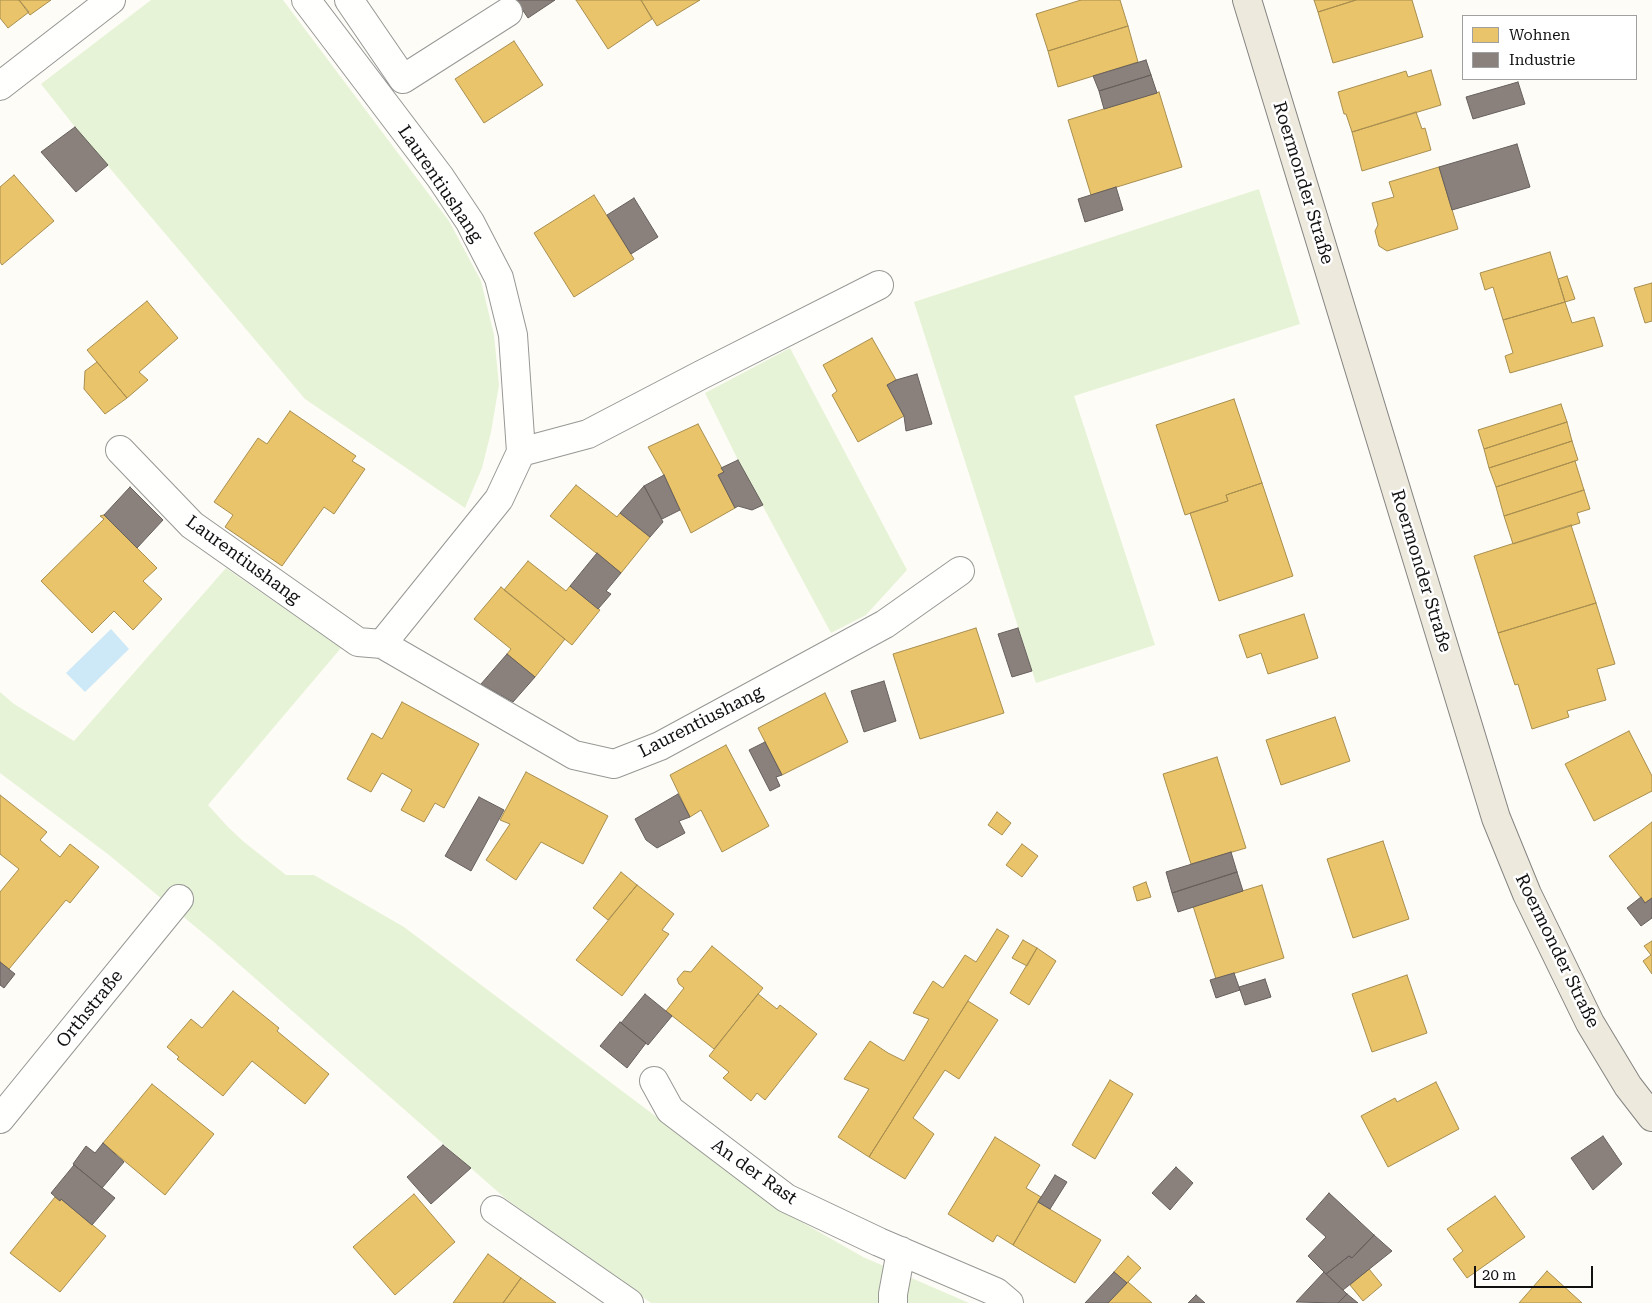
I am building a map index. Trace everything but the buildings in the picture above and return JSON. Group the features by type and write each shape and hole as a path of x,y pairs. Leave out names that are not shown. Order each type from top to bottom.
{"main road":[{"name":"Roermonder Straße","path":"1248,0 1496,818 1527,894 1590,1023 1628,1086 1652,1117"}],"street":[{"path":"0,86 111,0"},
{"name":"Laurentiushang","path":"306,0 440,177 470,222 499,278 513,335 521,452 500,499 382,644"},
{"path":"349,0 403,80 508,12"},
{"path":"521,452 588,434 879,285"},
{"name":"Laurentiushang","path":"120,450 192,525 358,642 382,644 574,755 614,764 660,746 885,624 960,571"},
{"name":"Orthstraße","path":"0,1119 179,899"},
{"name":"An der Rast","path":"654,1081 670,1110 786,1198 996,1292 1009,1303"},
{"path":"495,1210 629,1303"},
{"path":"893,1303 901,1251"}],"green space":[{"path":"151,0 283,0 449,221 481,281 494,335 499,385 491,432 482,468 465,508 305,399 75,127 41,84"},
{"path":"1259,189 1300,324 1074,396 1155,645 1036,683 914,302"},
{"path":"790,348 907,570 866,615 831,633 738,460 705,393"},
{"path":"226,568 341,648 208,805 228,827 286,875 314,875 404,927 779,1209 863,1257 969,1303 651,1303 506,1199 215,943 109,855 0,773 0,692 14,704 74,741"}],"water":[{"path":"111,629 129,649 85,692 66,673"}]}
